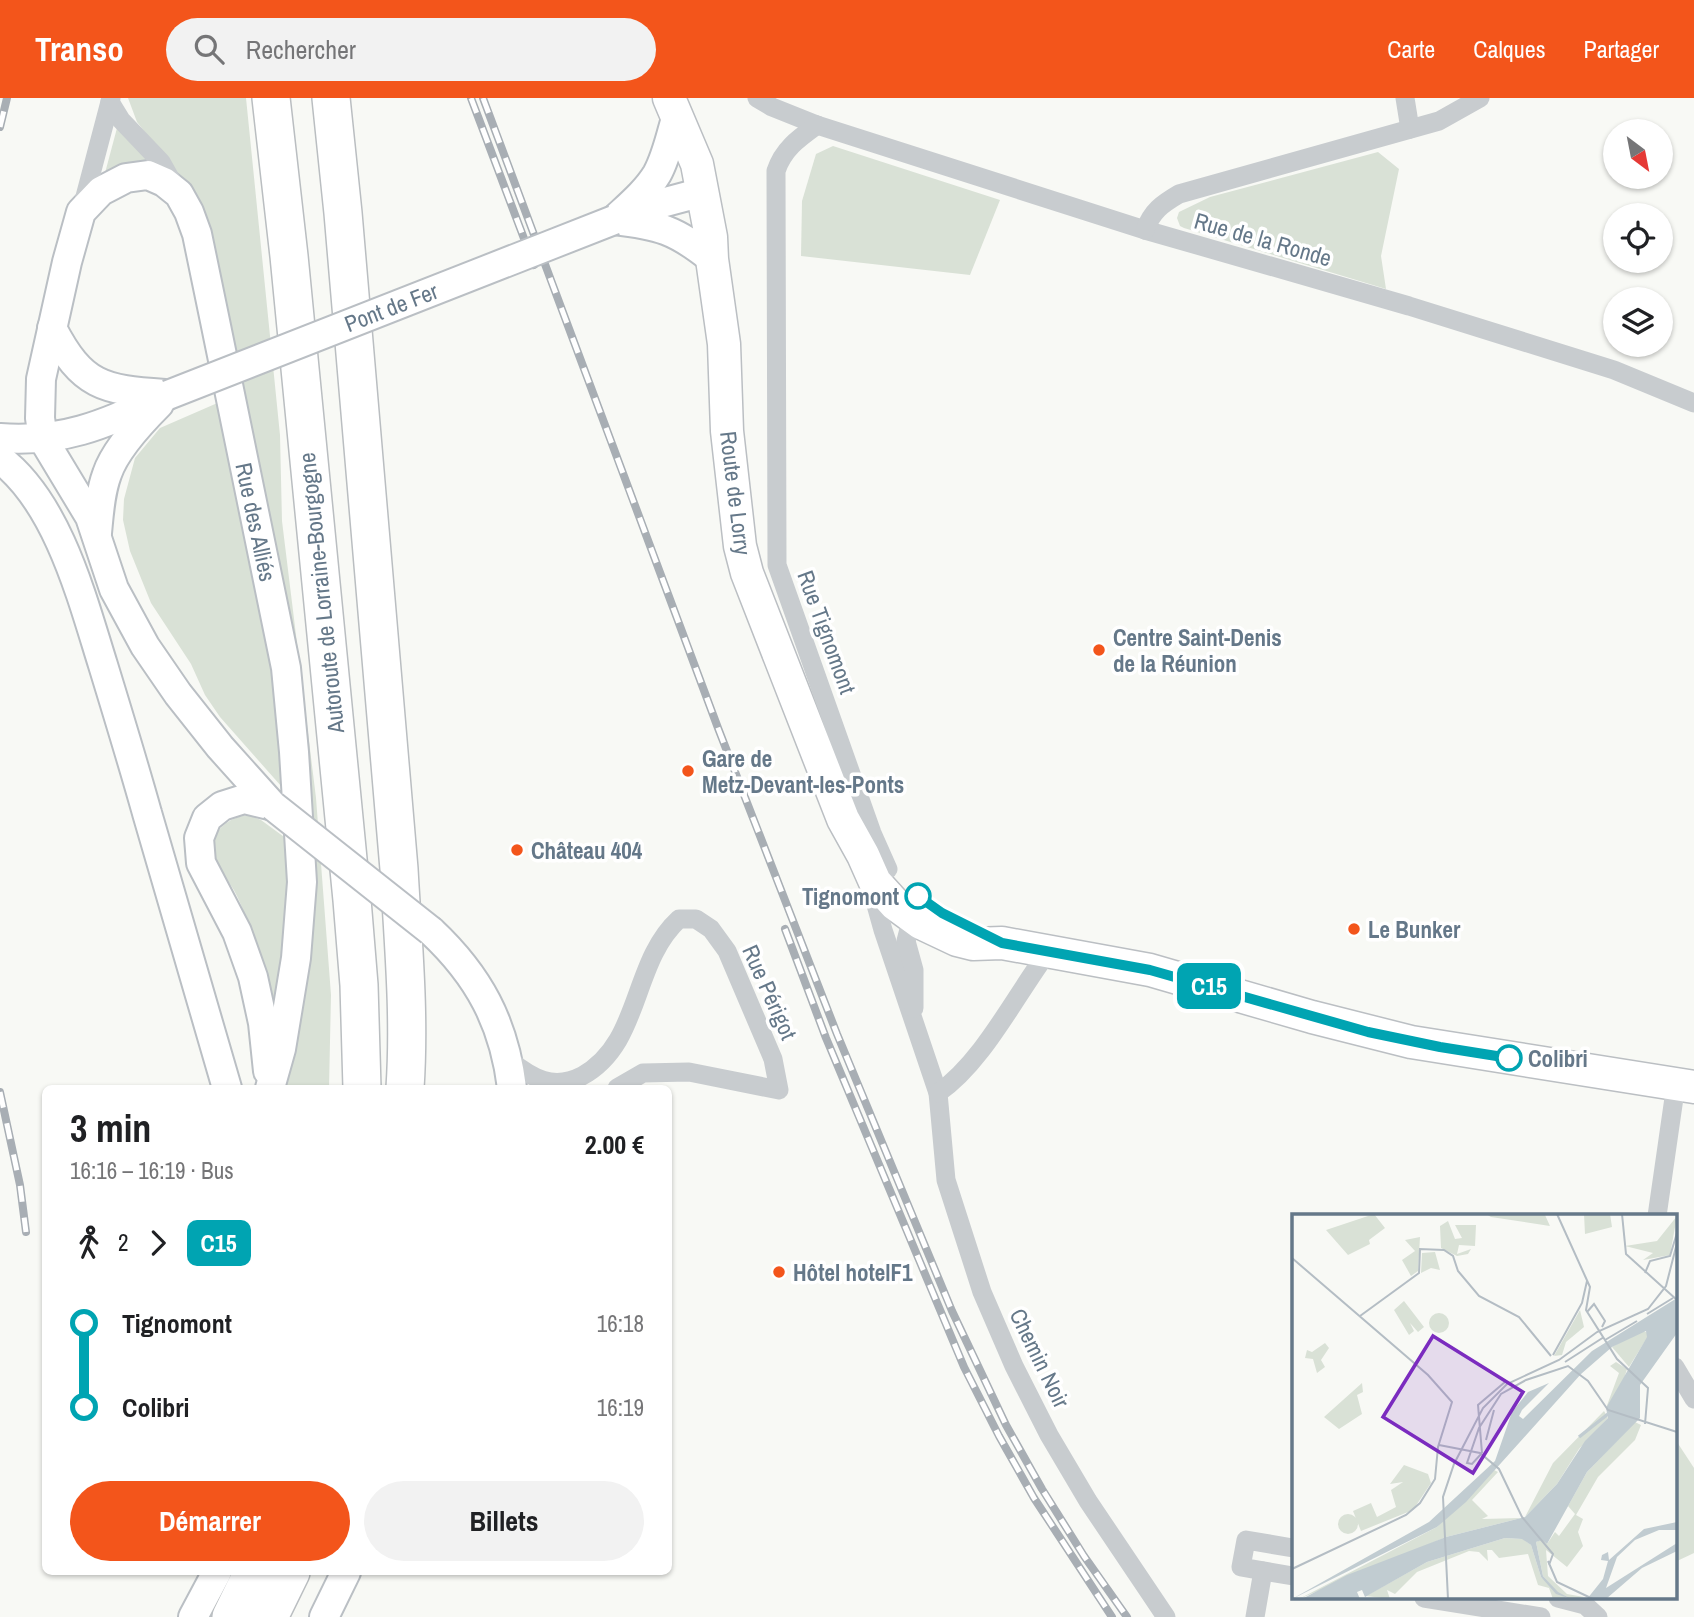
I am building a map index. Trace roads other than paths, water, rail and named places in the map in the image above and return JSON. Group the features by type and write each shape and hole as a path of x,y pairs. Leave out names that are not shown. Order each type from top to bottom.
{"highway":[{"name":"Autoroute de Lorraine-Bourgogne","path":"271,98 352,900 359,985 362,1085"},
{"path":"331,98 399,869 405,959 405,1085"},
{"path":"339,1085 343,1014 340,946 352,900"},
{"path":"231,1617 252,1575"},
{"path":"268,1617 289,1575"},
{"path":"296,1617 315,1575"}],"main road":[{"path":"614,220 657,174 665,155 673,106"},
{"name":"Route de Lorry","path":"673,106 697,164 711,237 724,344 727,431 735,511 747,573 843,820 875,869 915,906 940,934 973,944 1002,943 1173,975 1312,1017 1411,1042 1685,1086"},
{"path":"179,194 164,182 148,176 127,178 101,191 80,212 41,379 43,439 97,533 114,589 145,646 178,694 212,737 274,806 430,931 462,962 496,1021 509,1060 512,1085"},
{"name":"Pont de Fer","path":"0,438 43,439 71,434 104,423 168,395 643,208 703,192"},
{"name":"Rue des Alliés","path":"179,194 189,212 199,247 288,680 302,882 296,958 281,1049 271,1085"},
{"path":"614,220 652,224 678,234 712,259"},
{"path":"52,328 62,348 94,382 118,391 168,395"},
{"path":"97,533 101,496 108,471 138,425 168,395"},
{"path":"0,459 16,471 35,497 78,587 227,1085"},
{"path":"270,1085 263,1023 253,977 237,932 201,863 199,838 207,818 222,806 244,799 274,806"},
{"path":"193,1617 214,1575"},
{"path":"324,1617 345,1575"}],"street":[{"name":"Rue de la Ronde","path":"757,98 817,125 1145,230 1498,333 1614,370 1694,403"},
{"path":"1405,98 1410,129"},
{"path":"1145,230 1150,216 1157,208 1179,194 1439,121 1479,98"},
{"path":"111,100 121,121 161,162 179,194"},
{"path":"80,212 111,100"},
{"name":"Rue Tignomont","path":"817,125 788,147 776,171 777,565 872,833 875,869"},
{"name":"Chemin Noir","path":"875,869 876,905 938,1093 946,1180 982,1292 996,1327 1049,1435 1088,1501 1166,1617"},
{"name":"Chemin Noir","path":"914,1020 914,970 906,941 915,906"},
{"name":"Rue Périgot","path":"509,1060 536,1079 549,1084 570,1082 596,1068 615,1047 660,941 679,919 696,919 711,929 727,951 773,1059 779,1090 689,1072 643,1073 622,1085"},
{"path":"938,1093 955,1080 976,1056 1048,951"},
{"path":"1657,1214 1685,1086"},
{"path":"1676,1369 1694,1399"},
{"path":"1292,1548 1245,1540 1241,1567 1292,1576"},
{"path":"1255,1617 1263,1571"},
{"path":"1436,1600 1541,1617"},
{"path":"1566,1600 1586,1605 1598,1617"}],"railway":[{"path":"0,127 7,98"},
{"path":"471,98 534,265"},
{"path":"483,98 718,728 837,1034 952,1311 1006,1425 1042,1489 1127,1617"},
{"path":"785,929 826,1038 964,1367 1034,1498 1112,1617"},
{"path":"0,1092 20,1185 26,1232"}],"place":[{"name":"Centre Saint-Denis de la Réunion","path":"1099,650"},
{"name":"Gare de Metz-Devant-les-Ponts","path":"688,771"},
{"name":"Château 404","path":"517,850"},
{"name":"Tignomont","path":"918,896"},
{"name":"Le Bunker","path":"1354,929"},
{"name":"Colibri","path":"1509,1058"},
{"name":"Hôtel hotelF1","path":"779,1272"}]}
